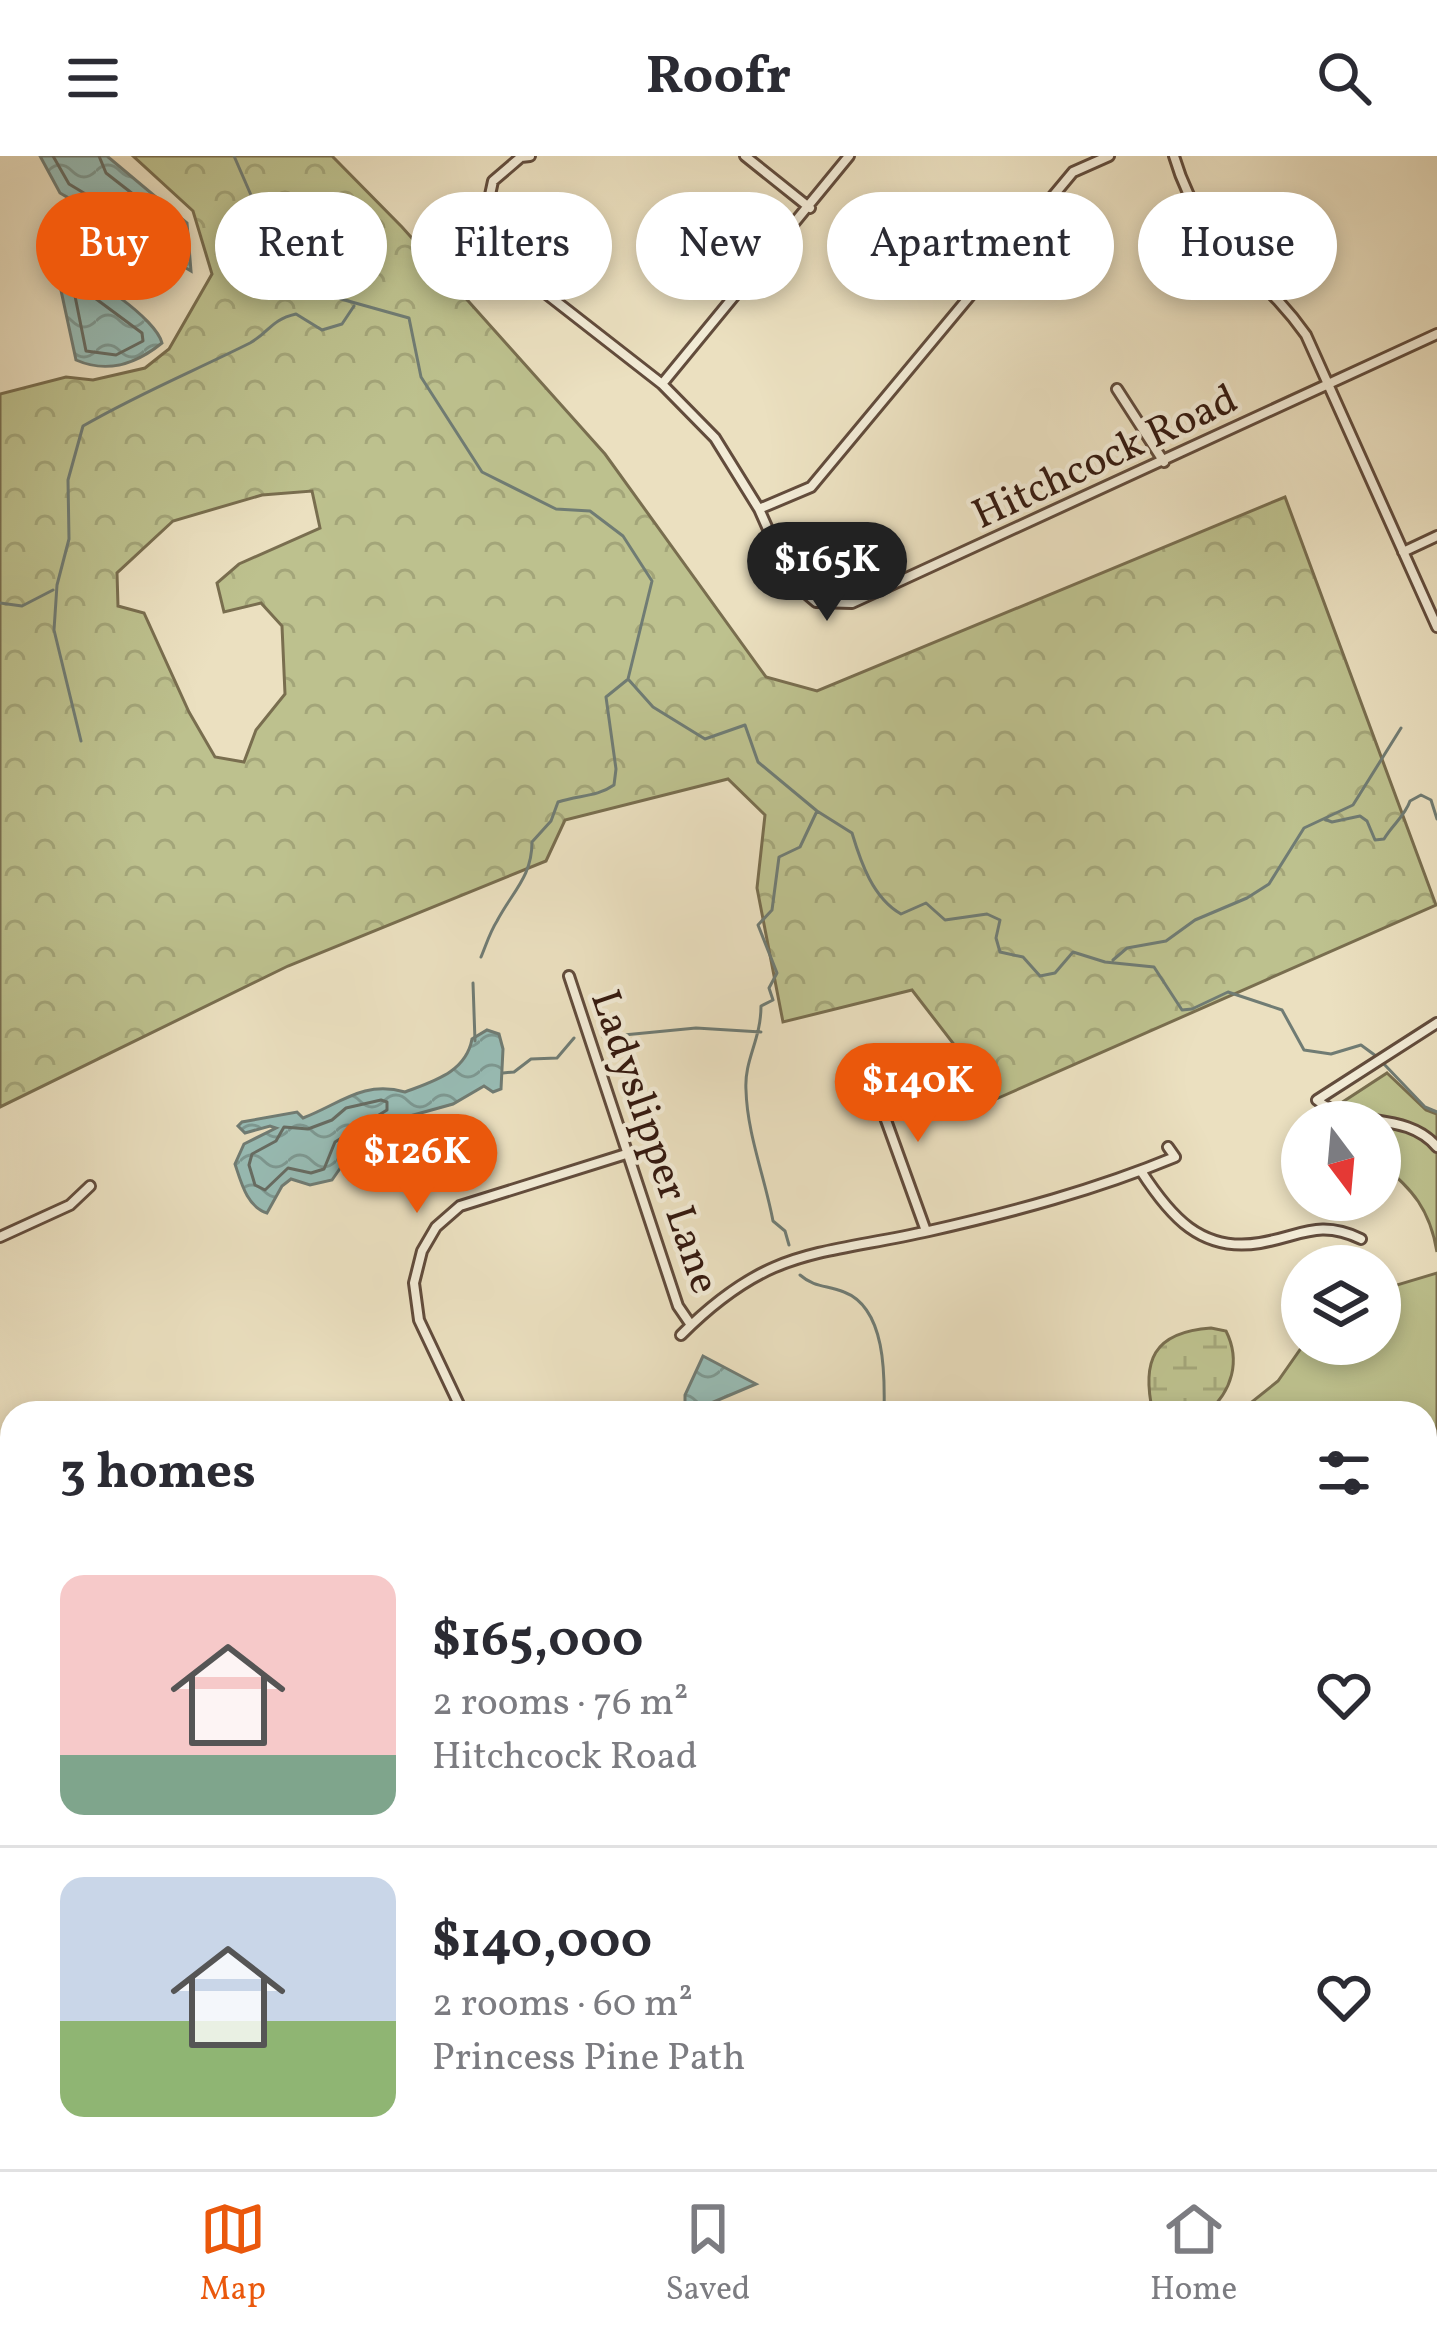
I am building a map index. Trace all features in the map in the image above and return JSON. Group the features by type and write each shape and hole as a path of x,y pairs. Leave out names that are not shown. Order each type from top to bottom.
{"street":[{"name":"Hitchcock Road","path":"530,156 520,157 493,181 484,223 503,260 662,384 715,438 759,509 791,581 816,602 852,603 1437,334"},
{"path":"745,156 810,208"},
{"path":"662,384 849,156"},
{"path":"759,509 812,487 1073,172 1109,156"},
{"path":"1174,156 1196,212 1216,241 1293,316 1328,383 1437,627"},
{"path":"1117,389 1164,462"},
{"path":"1403,552 1437,536"},
{"name":"Ladyslipper Lane","path":"569,976 677,1306 691,1325"},
{"path":"1437,1023 1317,1100 1330,1111 1411,1126 1437,1147"},
{"path":"874,1065 874,1087 926,1232"},
{"path":"681,1335 737,1286 784,1260 926,1232 1075,1195 1175,1157 1168,1147"},
{"path":"457,1401 419,1320 414,1283 422,1251 436,1227 460,1206 626,1154"},
{"path":"1141,1171 1166,1210 1193,1234 1223,1244 1261,1243 1324,1228 1360,1239"},
{"path":"0,1237 70,1205 91,1186"}],"green space":[{"path":"133,156 332,156 367,192 215,192 215,300 387,300 387,212 411,237 411,300 467,300 605,454 766,677 817,691 1285,497 1436,905 996,1099 912,990 783,1022 757,888 765,815 728,779 565,820 546,861 288,966 0,1107 0,394 66,377 93,380 145,368 169,349 212,274 191,209 191,192 172,192","holes":["312,491 320,528 239,564 217,583 224,612 261,603 282,626 285,694 256,730 244,762 215,757 144,613 118,606 117,573 173,521 262,495"]},
{"path":"1387,1073 1426,1110 1437,1114 1437,1252 1430,1224 1401,1181 1401,1101 1344,1101"},
{"path":"1437,1273 1437,1401 1253,1401 1289,1365 1401,1365 1401,1284"},
{"path":"1191,1331 1226,1331 1233,1364 1223,1395 1218,1401 1151,1401 1149,1378 1156,1352 1164,1343"}],"water":[{"path":"40,156 107,156 150,192 59,192"},
{"path":"63,300 122,300 148,322 162,343 121,365 76,360"},
{"path":"487,1030 499,1034 503,1049 501,1089 493,1092 484,1086 453,1104 392,1121 343,1151 341,1167 332,1180 310,1185 291,1179 267,1213 250,1200 235,1164 244,1144 276,1128 245,1133 238,1126 242,1122 297,1112 303,1118 364,1091 416,1088 456,1067 472,1039"},
{"path":"703,1356 756,1384 716,1401 685,1401"}],"waterway":[{"path":"234,156 254,202 291,203 292,236 304,262 341,299 409,318 421,377 482,472 556,509 590,511 623,536 652,581 628,679 653,707 705,739 745,725 758,762 852,833 869,879 891,907 901,914 926,903 945,920 987,914 1000,920 996,938 1000,952 1023,957 1040,976 1055,973 1073,952 1105,962 1154,967 1182,1010 1228,992 1282,1010 1304,1050 1331,1054 1361,1045 1376,1056"},
{"path":"81,741 54,630 57,585 69,539 68,480 83,426 250,343 287,317 296,314 322,330 342,324 354,306"},
{"path":"0,603 22,606 53,590"},
{"path":"481,957 525,875 532,842 551,821 558,802 614,785 606,697 627,680"},
{"path":"1113,960 1127,948 1166,941 1195,920 1269,884 1304,828 1353,805 1401,728"},
{"path":"1324,819 1332,822 1360,816 1375,840 1384,839 1410,801 1421,795 1431,800 1437,819"},
{"path":"789,1245 785,1231 773,1221 750,1123 746,1079 761,1006 773,1000 769,988 777,973 758,925 772,910 779,857 800,847 817,811"},
{"path":"473,983 475,1041"},
{"path":"603,1037 696,1028 761,1032"},
{"path":"503,1073 514,1072 531,1059 557,1058 574,1038"},
{"path":"1383,1063 1425,1107 1437,1112"},
{"path":"800,1275 844,1292 868,1312 880,1345 884,1401"}]}
